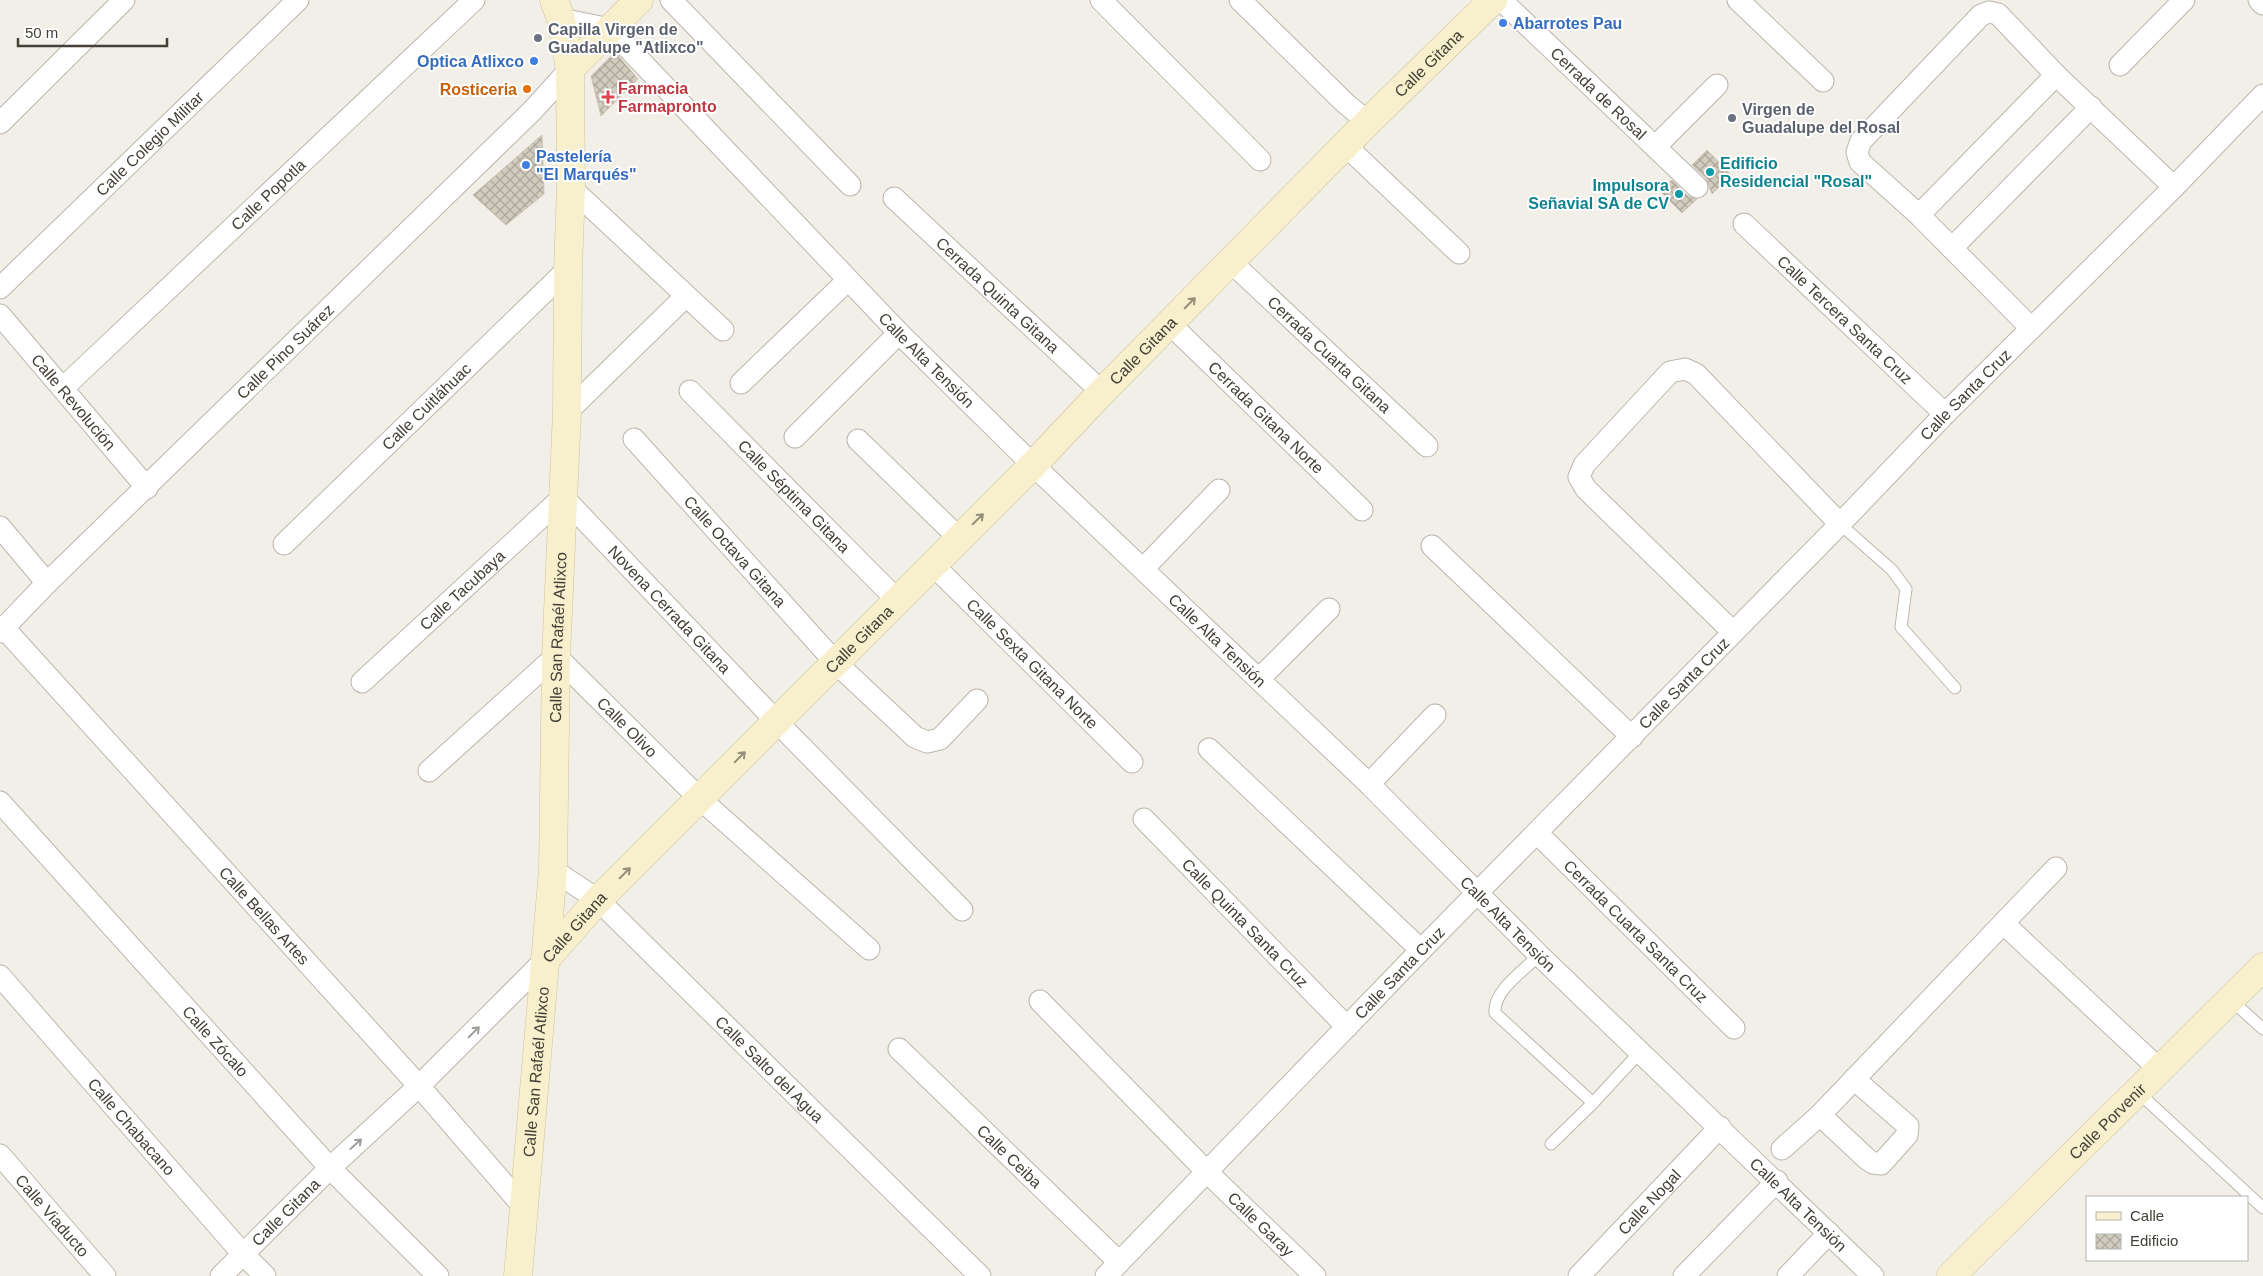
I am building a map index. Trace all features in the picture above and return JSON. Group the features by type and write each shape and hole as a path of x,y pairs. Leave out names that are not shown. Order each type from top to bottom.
{"street":[{"path":"0,122 124,0"},
{"name":"Calle Colegio Militar","path":"0,288 298,0"},
{"name":"Calle Popotla","path":"63,388 474,0"},
{"path":"570,69 639,0"},
{"path":"671,0 850,185"},
{"path":"1101,0 1260,160"},
{"path":"1240,0 1345,103 1368,122"},
{"name":"Calle Gitana","path":"221,1276 330,1168 419,1086 545,960 598,900 1034,465 1102,392 1368,122 1493,0"},
{"name":"Cerrada de Rosal","path":"1501,0 1697,187"},
{"path":"1738,0 1822,81"},
{"path":"2120,64 2184,0"},
{"path":"2259,0 2263,4"},
{"path":"558,9 610,29"},
{"name":"Calle San Rafaél Atlixco","path":"518,1276 522,1205 553,870 556,656 567,412 568,269 571,188 570,69 558,9"},
{"path":"2031,328 1919,215 1860,162 1857,152 1861,142 1868,134 1981,15 1990,12 1998,14 2056,75 2174,187"},
{"name":"Calle Alta Tensión","path":"610,29 899,333 1034,465 1369,784 1539,955 1720,1127 1872,1276"},
{"name":"Calle Pino Suárez","path":"2,630 47,583 147,488 533,110 570,69"},
{"path":"1919,215 2056,75"},
{"path":"1655,147 1717,85"},
{"name":"Calle Santa Cruz","path":"1113,1269 1421,950 1538,834 1945,414 2260,103"},
{"path":"1952,248 2091,107"},
{"path":"1346,146 1459,253"},
{"path":"571,188 723,330"},
{"name":"Cerrada Quinta Gitana","path":"894,198 1102,392"},
{"name":"Calle Tercera Santa Cruz","path":"1744,224 1945,414"},
{"name":"Cerrada Cuarta Gitana","path":"1231,262 1427,446"},
{"name":"Calle Cuitláhuac","path":"284,544 568,269"},
{"path":"741,383 848,280"},
{"path":"567,412 686,296"},
{"name":"Calle Revolución","path":"0,315 147,488"},
{"name":"Cerrada Gitana Norte","path":"1170,324 1362,510"},
{"path":"794,437 899,333"},
{"path":"1733,632 1586,489 1579,477 1584,465 1670,372 1685,368 1696,374 1840,524"},
{"name":"Calle Séptima Gitana","path":"690,391 897,600"},
{"name":"Calle Octava Gitana","path":"634,439 836,663 915,737 927,742 940,739 978,700"},
{"path":"858,440 959,538"},
{"path":"1144,568 1219,490"},
{"name":"Calle Tacubaya","path":"362,682 563,497"},
{"name":"Novena Cerrada Gitana","path":"563,497 776,721 962,910"},
{"path":"0,527 47,583"},
{"path":"1432,546 1632,737"},
{"name":"Calle Sexta Gitana Norte","path":"933,566 1132,762"},
{"path":"1260,679 1329,609"},
{"name":"Calle Bellas Artes","path":"2,630 419,1086 522,1205"},
{"path":"429,771 556,656"},
{"name":"Calle Olivo","path":"556,656 699,798 869,949"},
{"path":"1369,784 1435,715"},
{"path":"1210,749 1421,950"},
{"name":"Calle Zócalo","path":"0,802 330,1168 438,1276"},
{"name":"Calle Quinta Santa Cruz","path":"1144,819 1348,1027"},
{"name":"Cerrada Cuarta Santa Cruz","path":"1538,834 1734,1028"},
{"path":"1782,1149 1820,1115 2056,868"},
{"name":"Calle Salto del Agua","path":"553,870 598,900 980,1276"},
{"path":"2003,923 2159,1069"},
{"name":"Calle Porvenir","path":"1950,1276 2138,1092 2263,966"},
{"name":"Calle Chabacano","path":"0,976 243,1254 265,1276"},
{"name":"Calle Garay","path":"1040,1001 1207,1172 1315,1276"},
{"name":"Calle Ceiba","path":"899,1049 1113,1269"},
{"path":"1820,1115 1873,1164 1881,1164 1907,1135 1908,1126 1854,1079"},
{"name":"Calle Nogal","path":"1579,1276 1720,1127"},
{"name":"Calle Viaducto","path":"0,1155 105,1276"},
{"path":"1684,1276 1776,1181"},
{"path":"1788,1276 1829,1233"}],"lane":[{"path":"1840,524 1892,570 1906,589 1901,627 1955,688"},
{"path":"1539,955 1499,995 1494,1004 1495,1013 1593,1103"},
{"path":"2230,999 2263,1029"},
{"path":"1551,1144 1593,1103 1640,1052"},
{"path":"2138,1092 2263,1208"}],"building":[{"name":"Farmacia Farmapronto","path":"615,52 638,79 601,116 591,76"},
{"name":"Pastelería \"El Marqués\"","path":"542,135 544,194 506,225 473,195"},
{"name":"Edificio Residencial \"Rosal\"","path":"1707,150 1731,175 1712,194 1706,178 1692,165"},
{"name":"Impulsora Señavial SA de CV","path":"1672,180 1688,196 1697,199 1682,213 1659,190"}],"place":[{"name":"Abarrotes Pau","path":"1503,23"},
{"name":"Capilla Virgen de Guadalupe \"Atlixco\"","path":"538,38"},
{"name":"Optica Atlixco","path":"534,61"},
{"name":"Rosticeria","path":"527,89"},
{"name":"Farmacia Farmapronto","path":"608,97"},
{"name":"Virgen de Guadalupe del Rosal","path":"1732,118"},
{"name":"Pastelería \"El Marqués\"","path":"526,165"},
{"name":"Edificio Residencial \"Rosal\"","path":"1710,172"},
{"name":"Impulsora Señavial SA de CV","path":"1679,194"}]}
